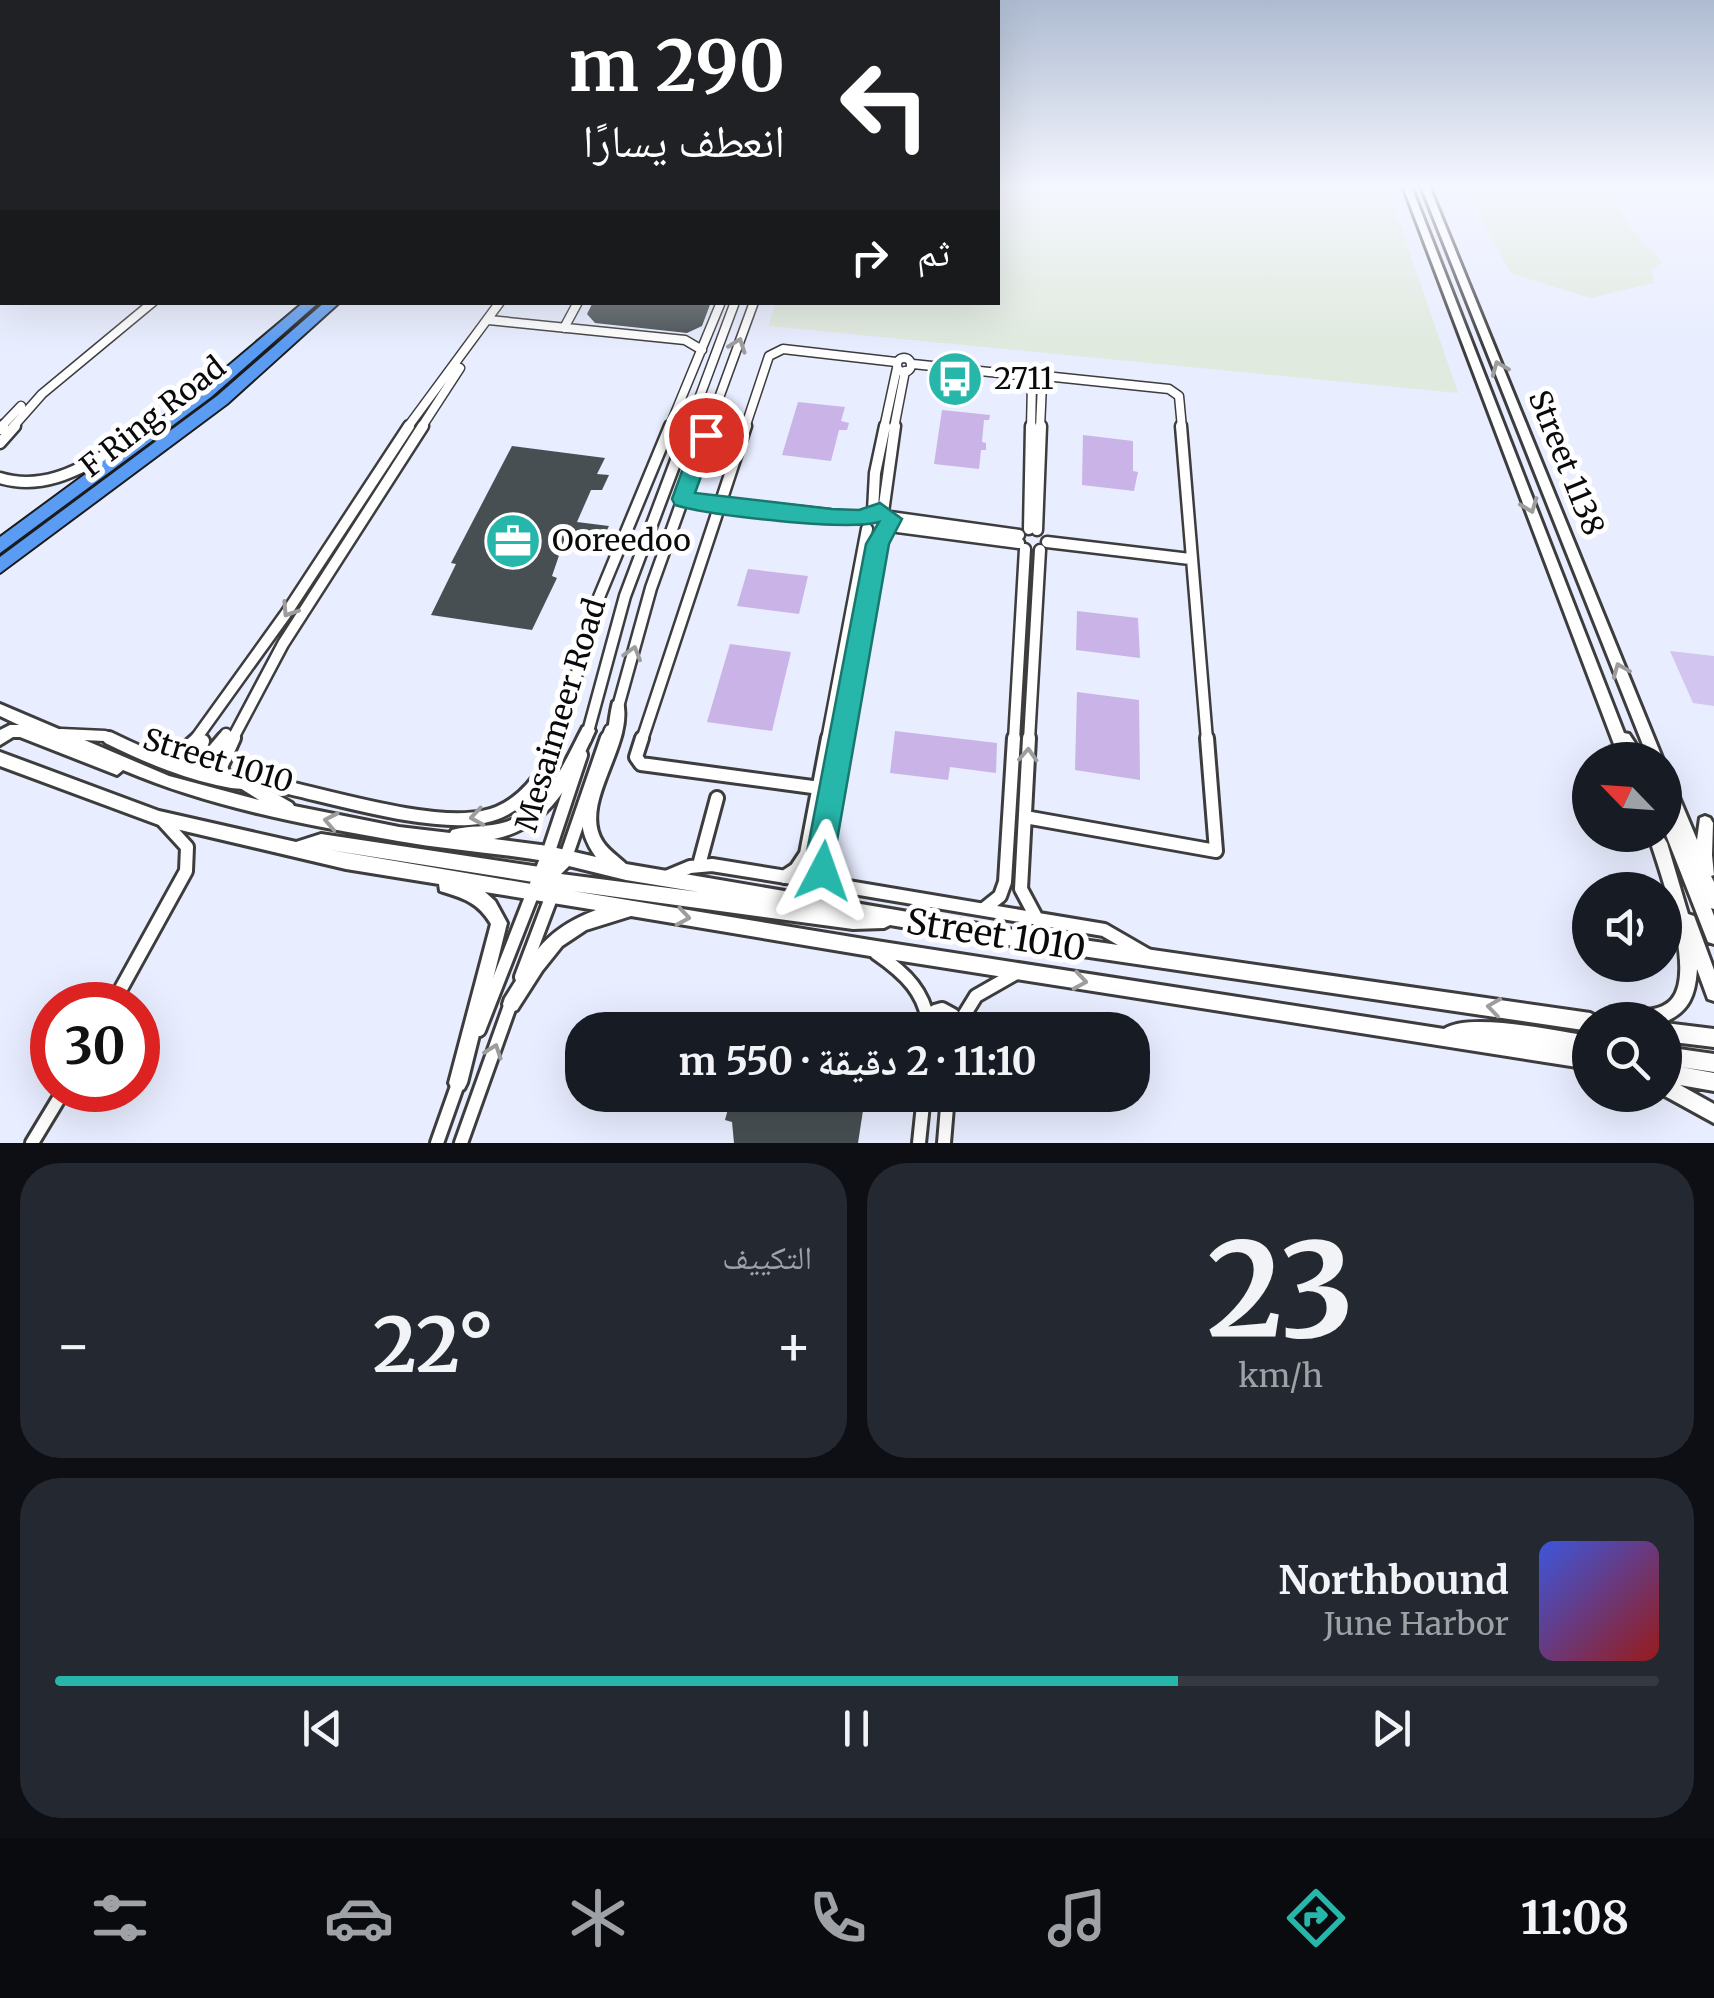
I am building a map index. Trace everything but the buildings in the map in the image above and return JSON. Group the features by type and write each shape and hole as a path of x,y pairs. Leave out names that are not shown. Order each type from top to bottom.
{"highway":[{"path":"0,544 292,305"},
{"name":"F Ring Road","path":"0,544 206,393 309,305"},
{"name":"F Ring Road","path":"0,566 222,400 331,305"},
{"path":"222,400 282,359 345,305"}],"street":[{"name":"Street 1138","path":"1428,239 1620,742"},
{"name":"Street 1138","path":"1446,239 1649,742"},
{"path":"0,443 4,428 57,372 140,305"},
{"path":"4,428 149,305"},
{"path":"269,640 243,685 197,749 200,757 216,752 252,688 498,305"},
{"path":"564,328 576,305"},
{"name":"Mesaimeer Road","path":"462,1143 555,887 557,857 625,596 734,305"},
{"name":"Mesaimeer Road","path":"557,857 618,706 651,588 753,305"},
{"path":"719,308 724,330"},
{"path":"61,734 104,736 159,761 226,780 268,784 312,796 458,820 497,814 525,796 554,756 564,731 597,602 719,308"},
{"path":"486,324 685,340 709,332"},
{"path":"159,761 194,743 269,640 422,406 486,324"},
{"path":"685,340 702,350"},
{"path":"820,788 637,762 771,352 783,349 1037,380 1170,389 1179,396 1216,850 1024,817"},
{"path":"830,884 814,850 820,788 879,521 903,366"},
{"path":"684,396 707,375"},
{"path":"984,909 1000,896 1005,876 1037,380"},
{"path":"0,478 23,484 46,482 115,450"},
{"path":"682,499 1026,537 1043,546 1190,559"},
{"path":"784,877 814,850 878,544 879,521"},
{"path":"1026,537 1043,546"},
{"path":"1036,918 1026,904 1022,881 1043,546"},
{"path":"226,780 221,767 224,756 283,644"},
{"path":"618,706 616,736 591,802 587,832 597,851 626,872"},
{"name":"Street 1010","path":"0,710 168,782 399,834 557,857 896,917 1572,1019"},
{"path":"1614,724 1626,742"},
{"path":"0,738 20,730 122,770 168,782"},
{"path":"399,834 493,834 526,822 555,795 588,732"},
{"path":"0,749 81,790"},
{"name":"Street 1010","path":"0,759 159,818 346,861 533,892"},
{"path":"245,782 298,814"},
{"path":"699,865 716,798"},
{"path":"125,982 182,881 190,858 184,840 159,818"},
{"path":"1682,823 1714,901"},
{"path":"1705,823 1704,856 1714,881"},
{"path":"296,849 320,840 540,875 555,870 557,857"},
{"path":"1662,852 1684,933 1690,972 1688,989 1677,1002"},
{"path":"1663,852 1714,993"},
{"path":"1681,852 1714,936"},
{"path":"346,861 459,888 491,904 499,923 496,942 458,1083"},
{"name":"Street 1010","path":"664,878 699,865 830,884 1104,930 1150,956"},
{"name":"Mesaimeer Road","path":"437,1143 540,875"},
{"path":"1005,876 1012,884 1022,881"},
{"path":"533,892 544,883 853,921 896,917"},
{"name":"Street 1010","path":"555,887 631,908 1572,1057"},
{"path":"511,1004 560,934 586,919 631,908"},
{"path":"870,948 903,971 916,986 925,1012"},
{"path":"966,1012 976,996 1018,972"},
{"path":"1418,1034 1496,1031 1572,1042"},
{"path":"1682,1034 1714,1038"},
{"path":"1682,1058 1714,1063"},
{"path":"1682,1077 1714,1082"},
{"path":"1682,1096 1714,1114"},
{"path":"32,1143 51,1112"},
{"path":"920,1143 923,1112"},
{"path":"944,1143 947,1112"}],"shaded area":[{"path":"1000,239 1405,239 1458,393 768,326 775,305 1000,305"},
{"path":"1493,239 1641,239 1662,262 1652,270 1654,283 1590,298 1510,273"},
{"path":"798,402 845,407 841,421 849,423 847,430 839,430 831,461 782,455"},
{"path":"942,410 990,415 989,420 984,420 982,442 986,443 986,450 981,450 979,469 934,464"},
{"path":"1083,435 1133,441 1133,471 1138,472 1134,491 1082,485"},
{"path":"748,569 808,576 799,614 737,606"},
{"path":"1077,611 1138,618 1140,658 1076,650"},
{"path":"730,644 791,652 772,731 707,722"},
{"path":"1670,651 1714,656 1714,706 1693,703"},
{"path":"1077,692 1139,700 1140,780 1075,770"},
{"path":"895,731 997,743 996,773 950,767 948,780 890,773"}],"place":[{"name":"2711","path":"955,379"},
{"name":"Ooreedoo","path":"513,541"}],"route":[{"path":"706,435 682,499 864,519 867,514 880,511 891,519 878,544 821,852 823,871"}]}
